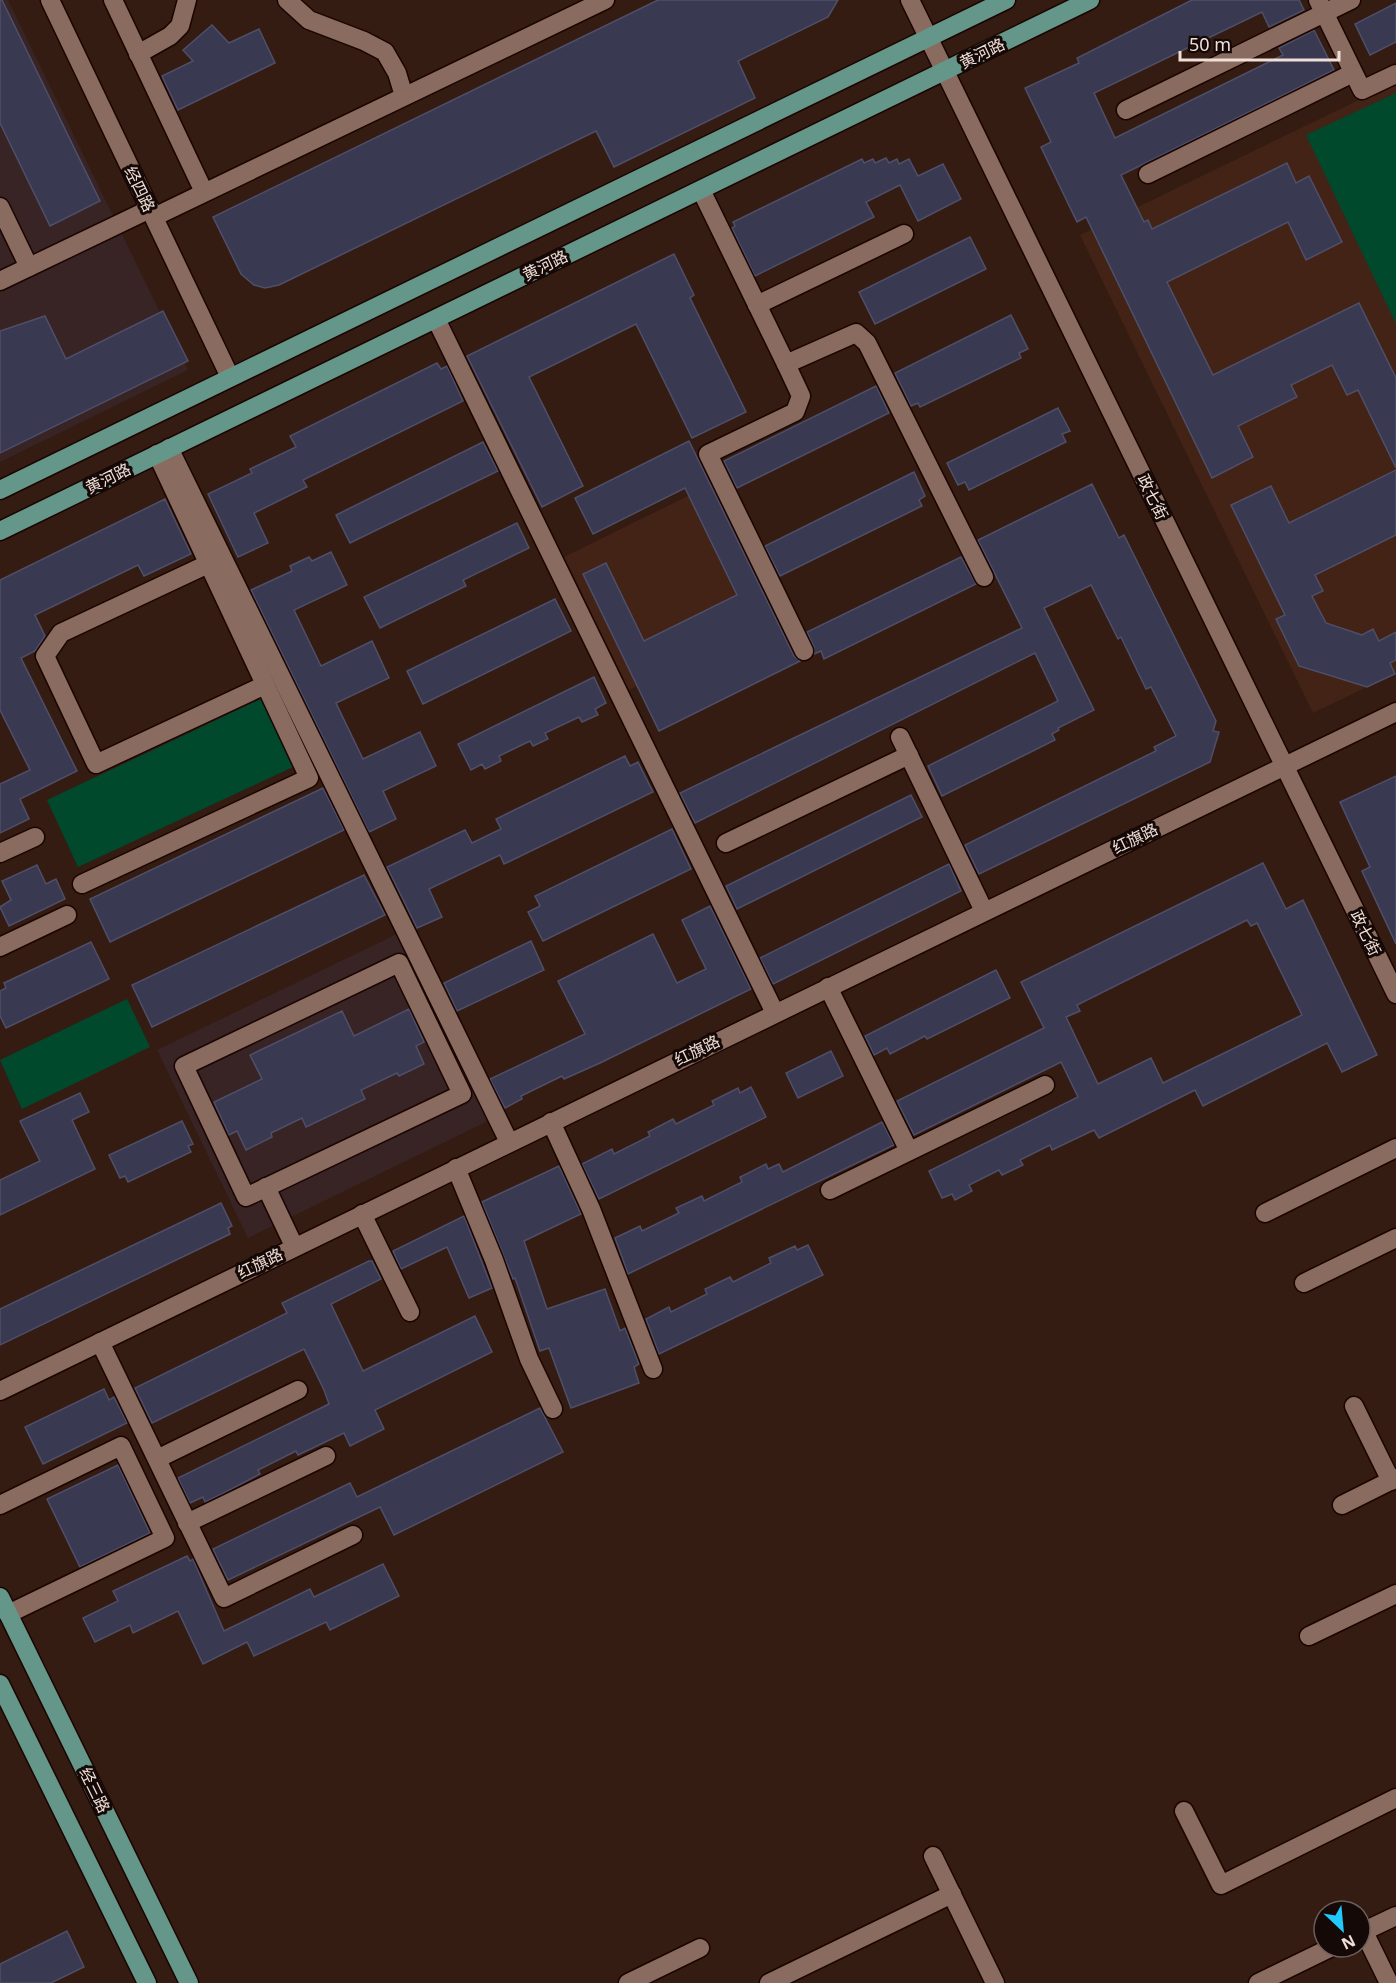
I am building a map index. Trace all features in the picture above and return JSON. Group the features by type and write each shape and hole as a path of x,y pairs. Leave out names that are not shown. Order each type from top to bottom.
{"main road":[{"path":"0,490 1006,0"},
{"name":"黄河路","path":"0,531 1090,0"},
{"name":"经三路","path":"4,1606 189,1983"},
{"path":"0,1684 147,1983"}],"street":[{"name":"经四路","path":"50,0 230,377"},
{"path":"112,0 204,192"},
{"path":"287,0 309,20 364,41 385,52 397,73 404,96"},
{"path":"0,281 152,212 204,192 605,0"},
{"name":"政七街","path":"910,0 1396,994"},
{"path":"1126,110 1321,7 1351,0"},
{"path":"138,54 171,36 180,26 186,1"},
{"path":"1321,7 1362,90 1396,74"},
{"path":"1148,174 1353,73"},
{"path":"701,190 801,396 795,412 708,454 804,651"},
{"path":"0,207 29,267"},
{"path":"757,305 904,234"},
{"path":"436,319 775,1012"},
{"path":"786,364 849,335 861,334 984,578"},
{"path":"82,884 309,778 208,564 163,451"},
{"path":"163,451 509,1142"},
{"path":"208,564 60,633 45,656 82,735 96,764 265,685"},
{"name":"红旗路","path":"0,1391 775,1012 1396,712"},
{"path":"900,737 984,911"},
{"path":"726,843 909,755"},
{"path":"0,853 34,837"},
{"path":"0,947 68,915"},
{"path":"399,963 462,1094 266,1187 246,1197 184,1066 399,963"},
{"path":"828,987 909,1151"},
{"path":"830,1190 1045,1085"},
{"path":"551,1122 591,1209 653,1369"},
{"path":"1264,1213 1396,1149"},
{"path":"456,1168 494,1260 529,1359 553,1409"},
{"path":"266,1187 294,1246"},
{"path":"362,1214 410,1312"},
{"path":"1304,1283 1396,1238"},
{"path":"100,1342 224,1598 353,1535"},
{"path":"157,1459 298,1390"},
{"path":"1342,1505 1394,1479 1354,1406"},
{"path":"0,1505 121,1446 165,1538 4,1606"},
{"path":"187,1523 326,1456"},
{"path":"1309,1636 1396,1594"},
{"path":"1184,1811 1221,1885 1396,1798"},
{"path":"933,1856 995,1983"},
{"path":"769,1983 952,1894"},
{"path":"1372,1928 1396,1916"},
{"path":"628,1983 700,1948"},
{"path":"1372,1952 1389,1983"},
{"path":"1258,1983 1312,1957"}],"shaded area":[{"path":"0,0 8,0 188,370 0,462"},
{"path":"1396,82 1396,673 1313,713 1080,235"},
{"path":"712,484 777,617 629,690 564,557"},
{"path":"397,934 488,1121 248,1238 157,1050"}],"green space":[{"path":"1396,93 1396,324 1306,135"},
{"path":"261,699 293,767 78,867 47,800"},
{"path":"127,999 150,1047 22,1109 0,1060"}],"building":[{"path":"0,0 100,201 50,226 0,123"},
{"path":"658,0 838,0 828,17 738,61 755,98 614,167 596,131 279,285 265,288 254,285 241,274 213,217"},
{"path":"1192,0 1299,0 1304,10 1269,27 1262,12 1094,93 1115,138 1283,55 1279,48 1314,30 1334,70 1121,175 1144,222 1148,220 1152,229 1287,163 1296,183 1309,176 1342,242 1306,260 1288,222 1167,282 1213,375 1359,303 1396,378 1396,468 1358,390 1347,395 1332,365 1291,385 1297,397 1238,426 1253,457 1212,478 1086,217 1077,222 1041,147 1051,142 1025,88 1079,63 1077,58"},
{"path":"1396,3 1396,42 1370,55 1355,24"},
{"path":"212,25 229,43 259,29 275,63 178,110 162,76 193,61 183,50"},
{"path":"886,158 889,163 897,159 899,164 909,159 918,176 943,164 961,199 918,221 900,185 866,202 874,217 755,276 732,228 735,226 733,222 862,159 864,163 873,159 875,163"},
{"path":"970,237 986,269 875,324 859,292"},
{"path":"674,254 694,295 690,298 746,412 692,438 636,324 529,377 583,486 542,507 467,356"},
{"path":"163,311 188,361 0,453 0,331 45,316 66,359"},
{"path":"1011,315 1028,349 1019,353 1021,358 920,407 918,403 911,406 895,373"},
{"path":"437,363 441,369 447,366 463,401 303,480 307,487 254,513 268,543 238,557 208,494 252,473 250,469 296,447 290,436"},
{"path":"876,386 889,413 737,488 724,461"},
{"path":"1058,408 1070,431 1062,434 1066,442 969,490 965,482 958,485 947,463"},
{"path":"689,441 794,656 800,661 659,731 583,574 606,563 644,641 737,595 685,488 593,534 575,498"},
{"path":"483,442 498,471 350,543 336,515"},
{"path":"1396,470 1396,535 1315,575 1323,591 1312,596 1326,623 1362,635 1373,629 1379,641 1396,632 1396,660 1390,663 1395,674 1367,687 1299,666 1276,619 1285,615 1231,505 1271,486 1289,523"},
{"path":"914,472 925,496 919,500 922,506 780,576 765,546"},
{"path":"1092,484 1119,538 1124,535 1216,721 1213,731 1219,732 1210,762 979,874 965,845 1156,751 1154,747 1176,736 1151,687 1146,689 1121,637 1118,639 1091,585 1044,608 1094,710 1058,728 1059,730 1052,734 1055,740 942,796 928,766 1058,701 1035,653 695,823 680,793 1022,628 978,540"},
{"path":"165,499 191,554 144,576 138,565 35,615 45,636 35,651 21,658 77,771 20,799 29,819 0,833 0,784 30,770 0,710 0,580"},
{"path":"517,523 529,548 463,580 466,586 380,628 364,597"},
{"path":"331,552 347,585 294,610 321,666 372,641 389,678 336,703 363,759 420,732 436,766 383,791 396,819 369,832 251,590 292,571 290,566 309,557 312,561"},
{"path":"961,557 976,584 824,659 821,651 814,654 814,647 807,632"},
{"path":"555,599 571,631 423,704 407,671"},
{"path":"594,677 606,703 595,709 598,715 582,722 579,717 545,733 548,739 533,746 530,741 499,756 501,761 485,769 482,764 471,770 458,744"},
{"path":"625,756 630,766 638,762 653,792 504,864 500,855 429,889 442,917 417,928 387,867 465,830 472,843 501,829 496,819"},
{"path":"1396,776 1396,944 1362,871 1370,867 1340,802"},
{"path":"323,788 344,830 110,942 90,899"},
{"path":"911,795 922,817 737,909 726,886"},
{"path":"672,829 691,869 543,941 528,912 540,906 535,896"},
{"path":"1263,863 1286,909 1303,900 1377,1055 1342,1072 1327,1043 1203,1106 1195,1090 1099,1138 1094,1130 1052,1150 1050,1145 1020,1160 1023,1165 1002,1175 999,1170 969,1185 972,1191 955,1200 952,1194 942,1198 929,1171 1078,1097 1061,1062 914,1135 897,1101 1044,1028 1021,982","holes":["1247,920 1251,926 1257,923 1302,1015 1163,1083 1151,1058 1098,1084 1066,1017 1080,1011 1077,1005"]},
{"path":"949,864 961,891 773,984 760,958"},
{"path":"37,865 46,884 56,879 65,899 9,926 0,907 11,900 2,881"},
{"path":"364,875 385,915 152,1027 132,985"},
{"path":"710,906 751,989 600,1063 564,1079 562,1076 521,1096 522,1099 505,1108 490,1079 585,1034 558,981 653,934 677,983 706,969 682,920"},
{"path":"531,941 544,970 457,1011 444,983"},
{"path":"91,942 109,979 6,1028 0,1016 0,991 6,988 4,983"},
{"path":"996,970 1010,998 927,1039 925,1036 890,1054 887,1048 874,1055 865,1036"},
{"path":"409,1009 424,1042 416,1046 424,1064 399,1076 397,1073 361,1090 365,1099 306,1127 302,1118 271,1133 272,1137 246,1150 237,1131 229,1135 214,1102 262,1079 250,1055 342,1011 354,1036"},
{"path":"831,1051 843,1076 798,1098 786,1073"},
{"path":"751,1087 766,1117 599,1199 582,1164 612,1149 614,1154 650,1136 648,1132 673,1119 676,1124 714,1105 712,1101 738,1088 740,1093"},
{"path":"80,1093 89,1112 72,1120 95,1169 0,1215 0,1180 40,1161 20,1121"},
{"path":"182,1121 193,1144 188,1146 191,1152 128,1182 125,1176 120,1178 109,1155"},
{"path":"882,1122 894,1145 628,1274 615,1238 640,1226 642,1231 679,1213 676,1208 702,1196 704,1201 742,1182 740,1177 766,1164 768,1169 779,1164 783,1172"},
{"path":"559,1166 581,1214 524,1241 547,1309 605,1289 620,1331 625,1328 639,1364 634,1367 639,1383 571,1408 549,1348 540,1351 515,1278 513,1279 482,1202"},
{"path":"221,1203 232,1226 228,1228 230,1234 0,1345 0,1309"},
{"path":"464,1216 492,1288 469,1298 447,1247 401,1269 393,1251"},
{"path":"808,1245 823,1275 659,1354 646,1319 669,1307 671,1312 707,1294 705,1289 730,1277 733,1282 771,1263 769,1258 795,1246 797,1250"},
{"path":"372,1261 381,1279 331,1304 363,1371 475,1316 492,1352 375,1410 384,1429 350,1446 344,1433 298,1455 296,1451 258,1470 260,1474 205,1502 203,1497 190,1503 178,1478 329,1404 324,1390 304,1349 152,1423 135,1388 287,1313 282,1303"},
{"path":"104,1389 109,1400 114,1397 127,1423 43,1464 25,1427"},
{"path":"540,1408 563,1452 394,1535 380,1507 228,1580 213,1549 350,1483 357,1497"},
{"path":"118,1465 150,1533 80,1567 47,1499"},
{"path":"187,1556 190,1561 193,1559 224,1631 310,1589 314,1597 383,1564 399,1596 330,1630 326,1622 254,1656 247,1642 203,1664 178,1611 133,1633 130,1625 95,1642 83,1618 118,1601 113,1591"},
{"path":"67,1931 84,1967 51,1983 0,1983 0,1964"}]}
